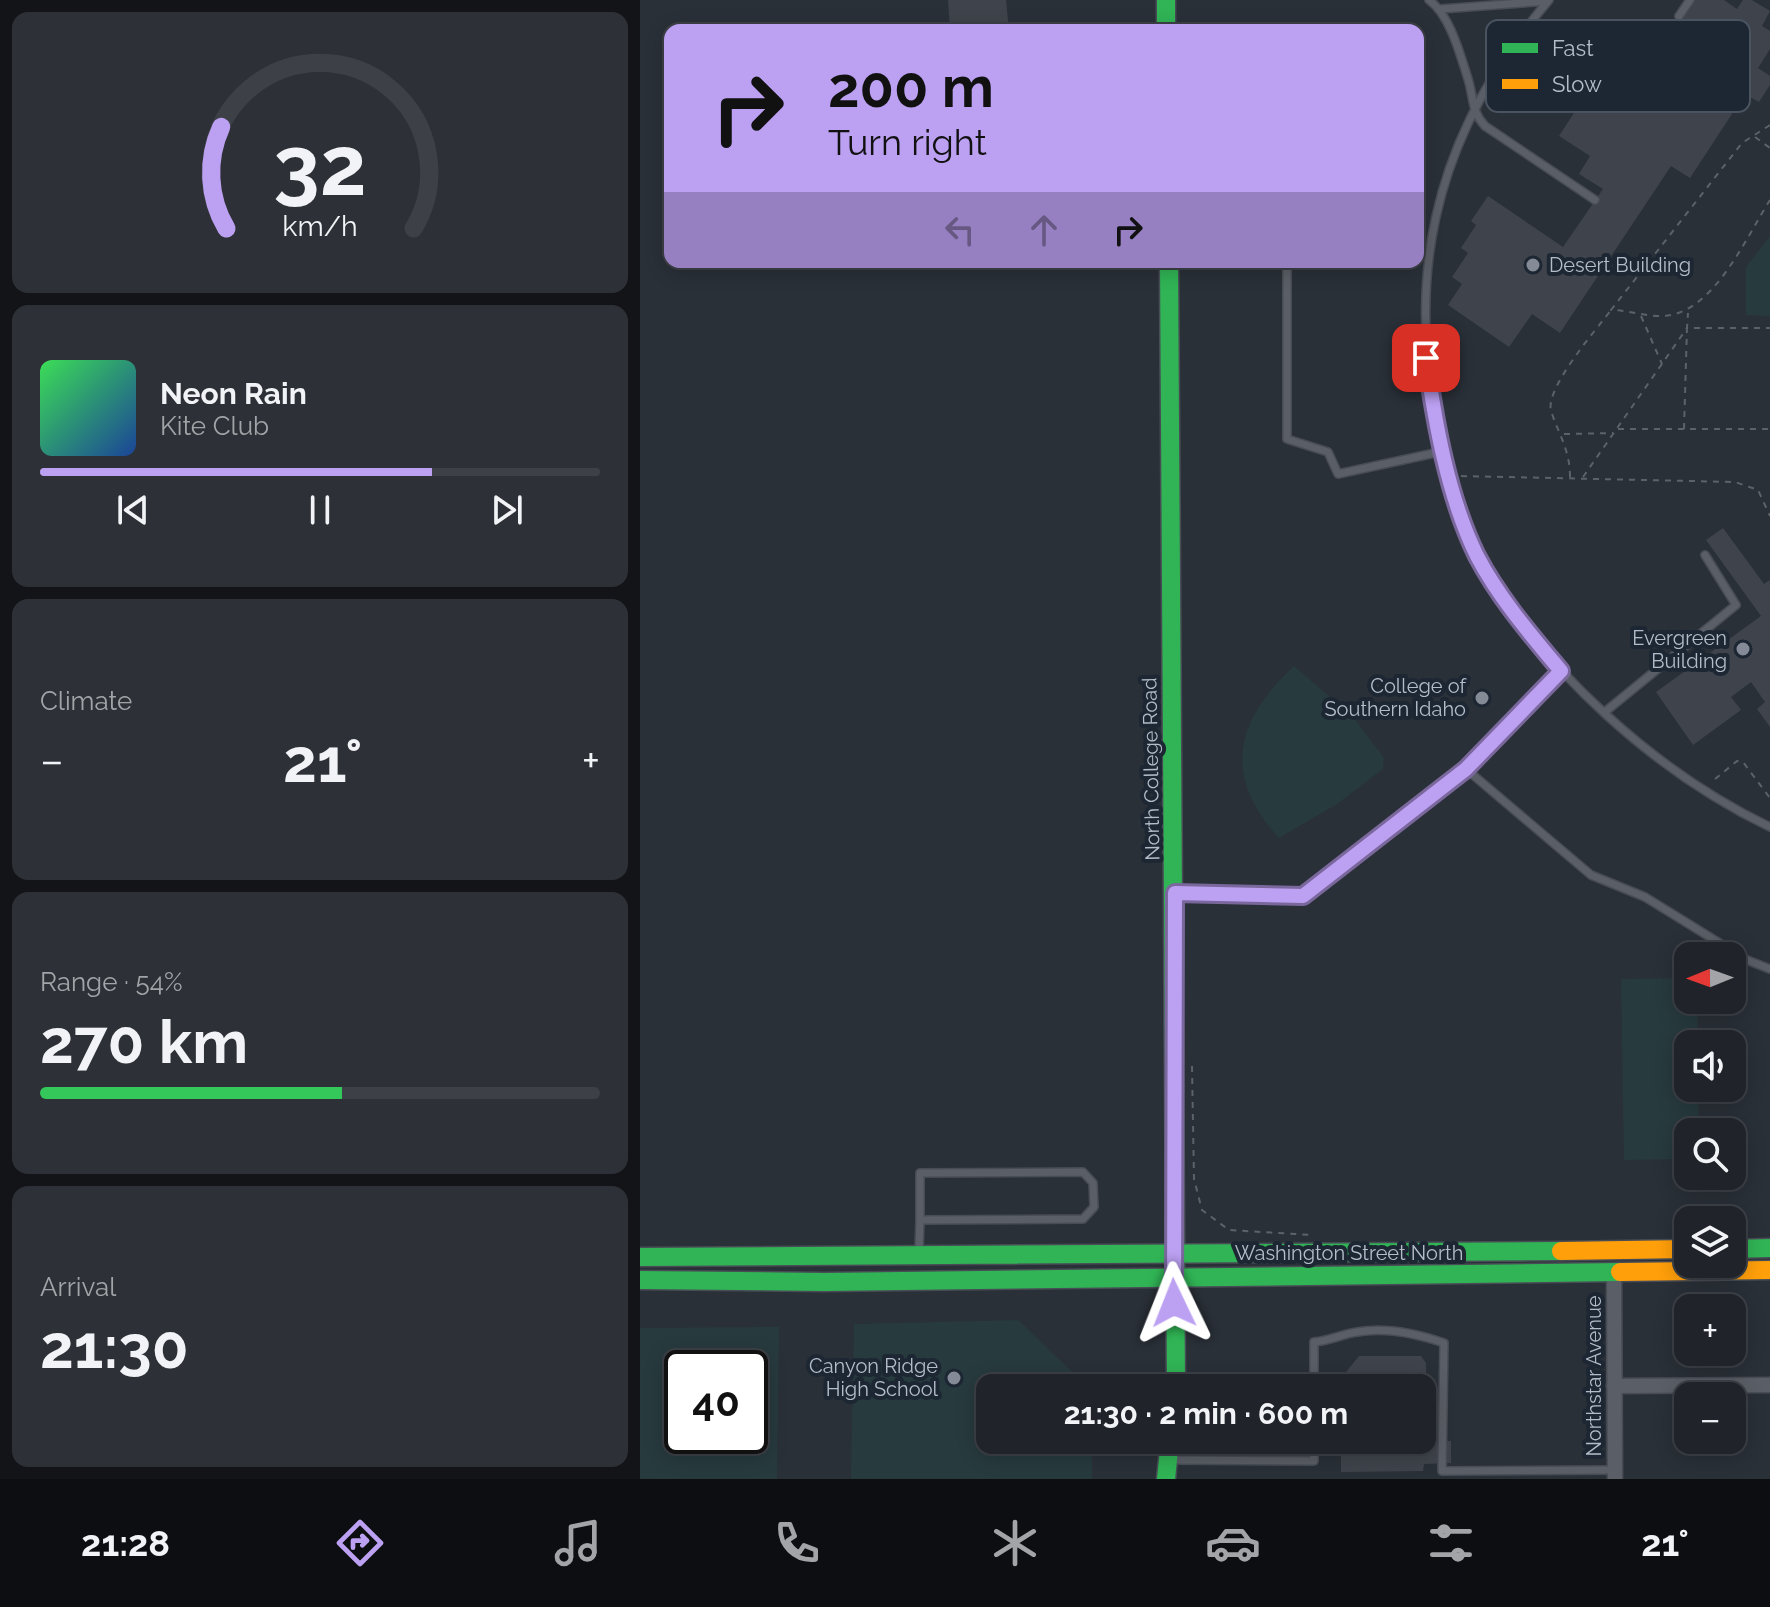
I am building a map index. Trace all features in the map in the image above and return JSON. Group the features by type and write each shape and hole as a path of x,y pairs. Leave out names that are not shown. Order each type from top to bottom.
{"main road":[{"path":"1166,0 1166,24"},
{"name":"North College Road","path":"1169,268 1176,1374"},
{"path":"1746,1249 1770,1248"},
{"name":"Washington Street North","path":"640,1257 1173,1256 1674,1249"},
{"name":"Washington Street North","path":"640,1280 825,1282 1770,1270"}],"street":[{"name":"Northstar Avenue","path":"1614,1273 1615,1475"},
{"path":"1614,1386 1770,1385"}],"lane":[{"path":"1429,0 1441,9 1469,82 1474,114 1485,126 1595,200"},
{"path":"1679,16 1690,0"},
{"path":"1441,9 1549,1"},
{"path":"1534,20 1549,1"},
{"path":"1486,94 1443,182 1429,245 1424,297 1426,358 1444,451 1479,559 1515,616 1561,671 1650,752 1730,808 1770,827"},
{"path":"1287,268 1287,439 1328,452 1338,474 1444,451"},
{"path":"1606,711 1736,605 1705,555"},
{"path":"1175,893 1303,896 1466,769 1561,671"},
{"path":"1466,769 1591,875 1645,897 1747,960 1770,969"},
{"path":"918,1257 920,1173 1083,1172 1093,1183 1094,1207 1083,1219 920,1220"},
{"path":"1314,1374 1314,1342 1358,1331 1401,1332 1444,1343 1442,1471 1615,1475"},
{"path":"1167,1470 1314,1461 1314,1454"}],"path":[{"path":"1570,478 1570,456 1550,408 1555,388 1611,310 1742,143 1770,125"},
{"path":"1754,136 1770,148"},
{"path":"1611,310 1662,317 1688,311 1706,298 1770,200"},
{"path":"1684,429 1688,311"},
{"path":"1641,314 1662,364"},
{"path":"1687,328 1770,328"},
{"path":"1582,478 1687,328"},
{"path":"1562,434 1770,429"},
{"path":"1451,476 1735,482 1758,490 1770,516"},
{"path":"1715,779 1737,761 1743,762 1770,798"},
{"path":"1192,1068 1197,1199 1202,1210 1229,1230"}],"green space":[{"path":"1770,236 1770,316 1746,315 1746,267"},
{"path":"1294,666 1353,717 1384,758 1383,769 1337,804 1279,838 1261,815 1249,792 1243,770 1243,749 1248,728 1259,707"},
{"path":"1674,978 1674,1014 1697,1014 1698,1030 1674,1030 1674,1102 1698,1102 1699,1118 1674,1118 1674,1159 1624,1160 1621,979"},
{"path":"1018,1320 1074,1374 976,1374 976,1454 1092,1454 1092,1479 851,1479 854,1324"},
{"path":"779,1327 777,1479 640,1479 640,1328"}],"building":[{"path":"948,0 1006,0 1008,24 950,24"},
{"path":"1689,0 1724,0 1737,9 1743,0 1752,0 1770,11 1762,26 1770,31 1770,49 1758,68 1770,76 1770,85 1759,102 1750,97 1750,20 1677,19"},
{"path":"1575,112 1733,112 1690,178 1671,166 1560,333 1532,314 1509,347 1448,305 1462,284 1452,277 1468,253 1461,248 1476,225 1471,221 1488,196 1563,247 1603,189 1579,174 1590,156 1559,136"},
{"name":"Evergreen Building","path":"1723,528 1764,584 1770,580 1770,727 1757,709 1765,702 1751,682 1731,697 1741,710 1693,745 1656,692 1761,616 1706,540"},
{"path":"1359,1356 1421,1356 1426,1363 1426,1374 1344,1374"},
{"path":"1436,1441 1451,1441 1451,1463 1424,1464 1423,1471 1341,1472 1341,1454 1436,1454"}],"traffic: fast":[{"path":"1166,0 1166,24"},
{"path":"1169,268 1176,1374"},
{"path":"1746,1249 1770,1248"},
{"path":"640,1257 1561,1251"},
{"path":"640,1280 825,1282 1620,1272"},
{"path":"1166,1479 1169,1454"}],"traffic: slow":[{"path":"1561,1251 1674,1249"},
{"path":"1620,1272 1770,1270"}],"place":[{"name":"Desert Building","path":"1533,265"},
{"name":"Evergreen Building","path":"1743,649"},
{"name":"College of Southern Idaho","path":"1482,698"},
{"name":"Canyon Ridge High School","path":"954,1378"}],"route":[{"path":"1174,1303 1175,893 1303,896 1466,769 1561,671 1515,616 1471,542 1444,451 1426,358"}]}
